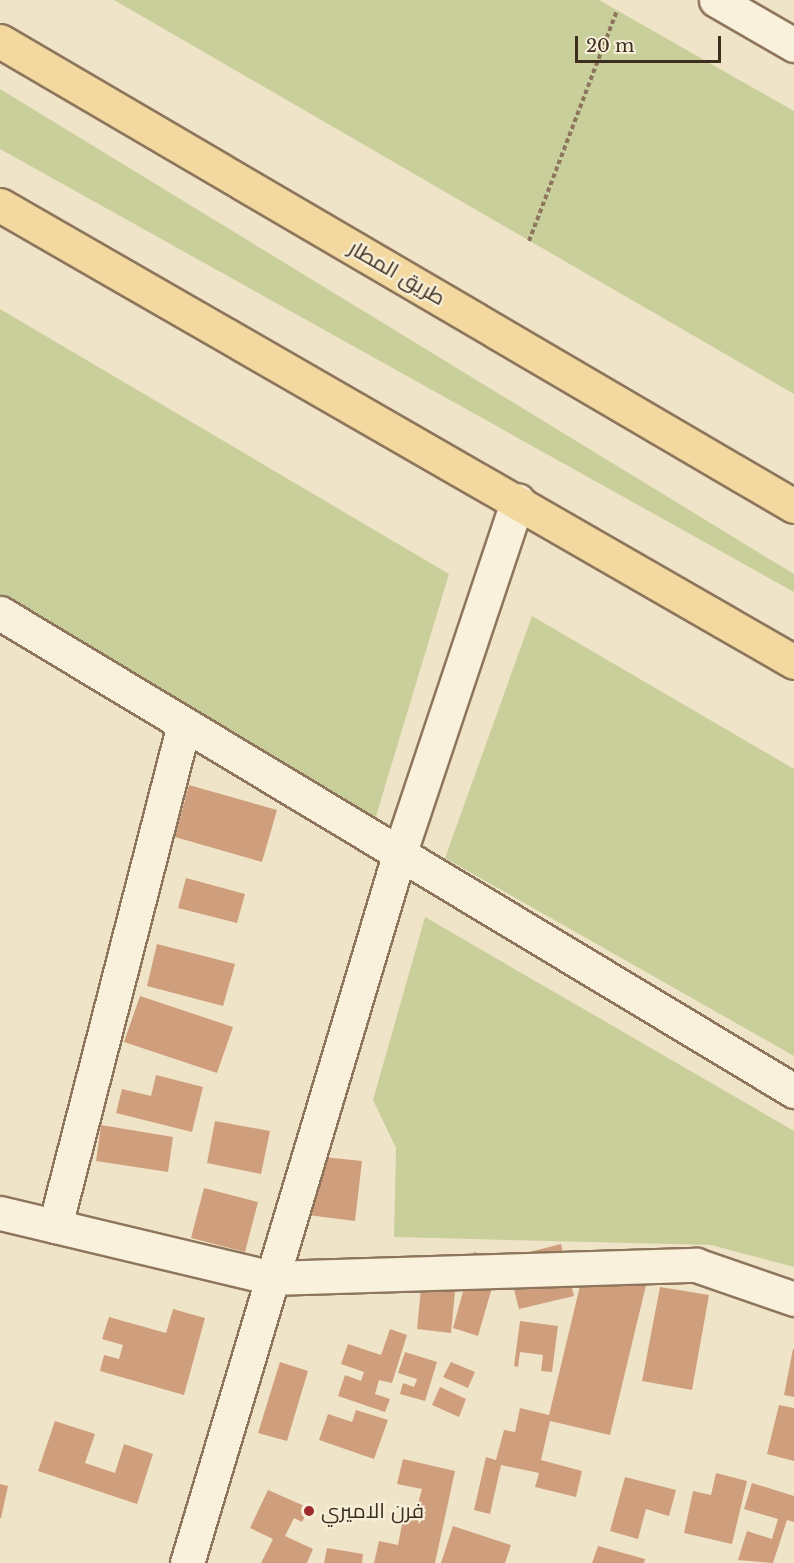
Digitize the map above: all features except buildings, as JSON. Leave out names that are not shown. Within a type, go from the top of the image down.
[{"type":"main road","name":"طريق المطار","points":[[0,41],[794,506]]},
{"type":"main road","points":[[0,205],[518,500],[794,662]]},
{"type":"street","points":[[716,0],[794,45]]},
{"type":"street","points":[[187,1563],[399,855],[518,500]]},
{"type":"street","points":[[0,613],[794,1091]]},
{"type":"street","points":[[55,1226],[184,724]]},
{"type":"street","points":[[0,1213],[272,1278],[696,1265],[794,1299]]},
{"type":"path","points":[[529,241],[617,10]]},
{"type":"green space","points":[[114,0],[599,0],[794,111],[794,394]]},
{"type":"green space","points":[[0,89],[794,574],[794,592],[0,149]]},
{"type":"green space","points":[[0,309],[449,574],[374,823],[0,594]]},
{"type":"green space","points":[[532,616],[794,769],[794,1056],[445,858]]},
{"type":"green space","points":[[425,917],[794,1131],[794,1267],[711,1245],[394,1237],[396,1148],[373,1100]]},
{"type":"place","name":"فرن الاميري","points":[[309,1511]]}]
